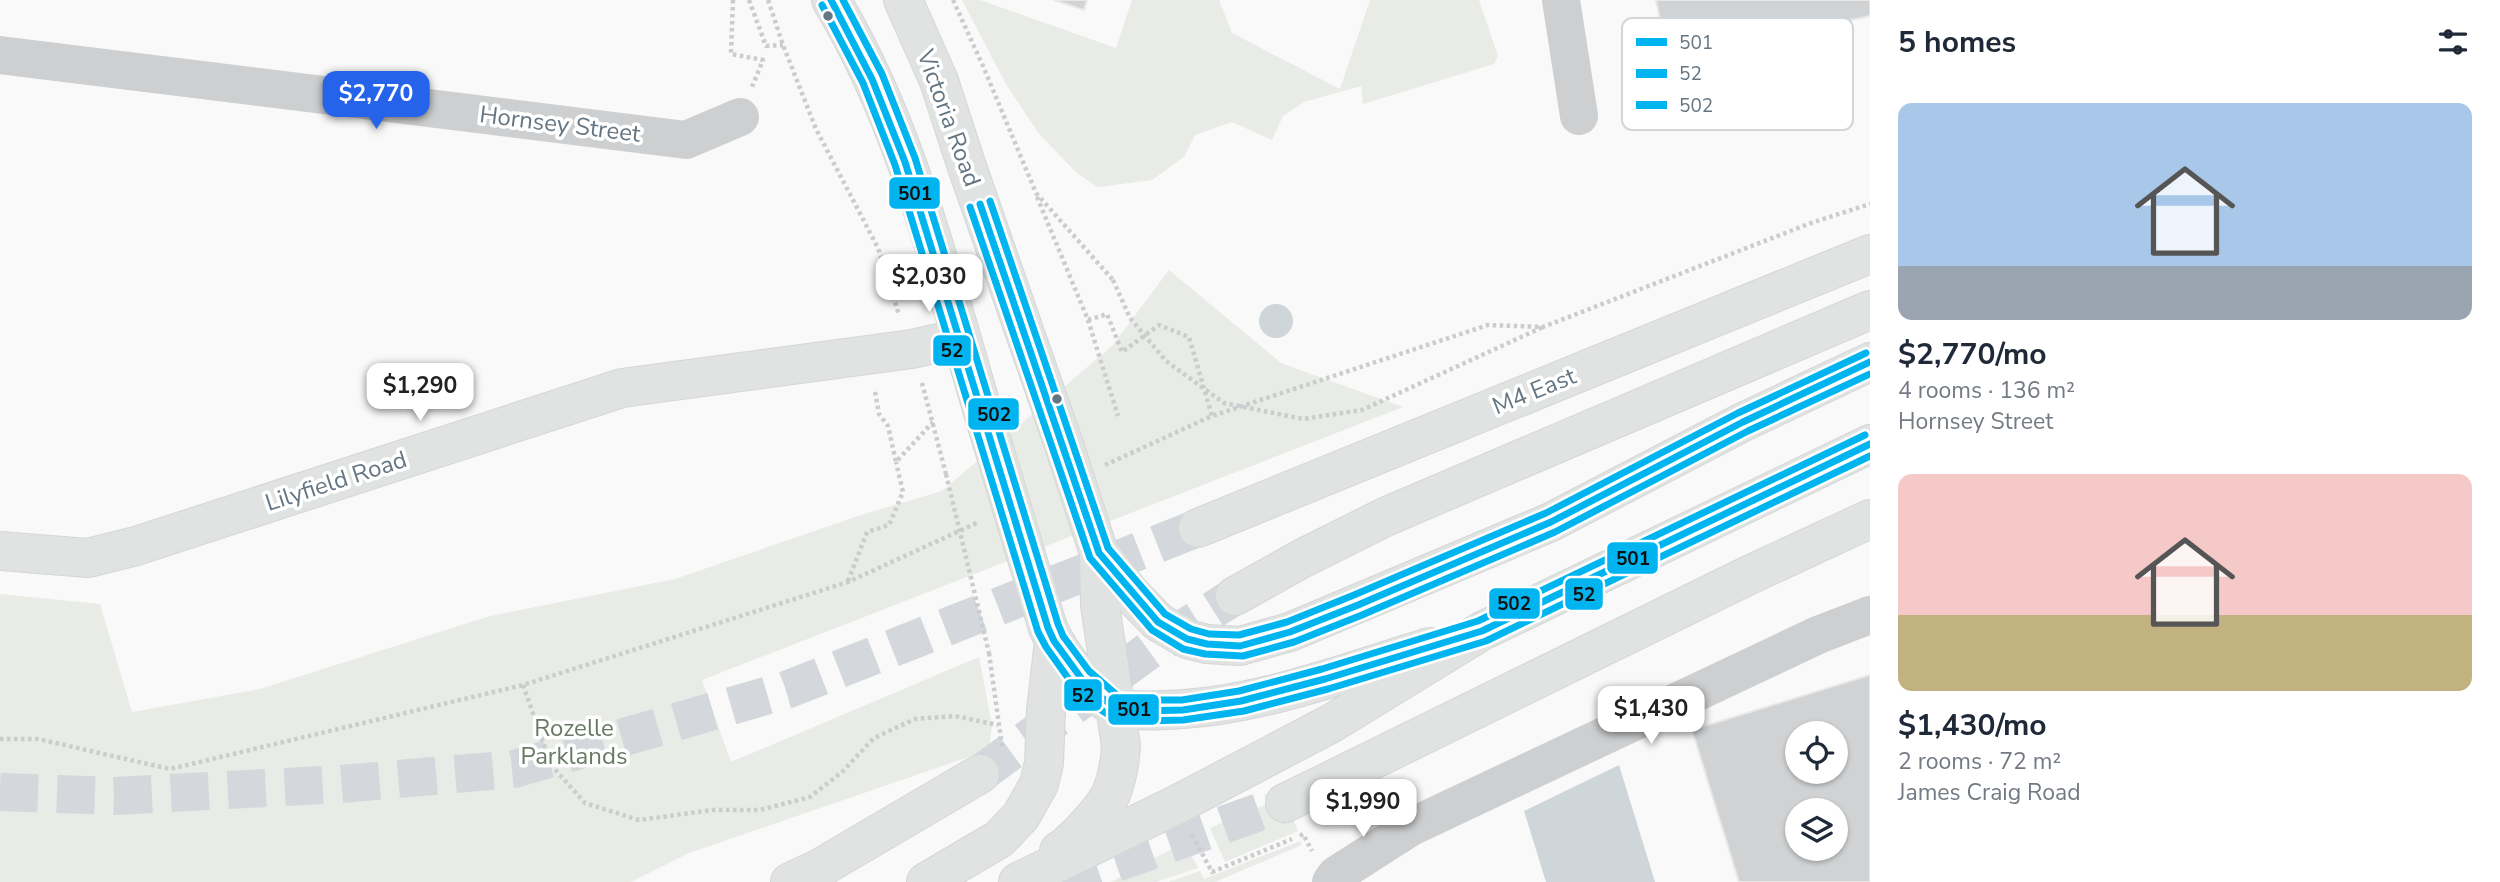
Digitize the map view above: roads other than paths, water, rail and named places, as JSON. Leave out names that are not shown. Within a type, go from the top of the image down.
[{"type":"main road","points":[[831,0],[851,34],[893,126],[921,206],[1051,634],[1081,678],[1099,696],[1115,706],[1143,711],[1183,710],[1241,701],[1325,679],[1482,631]]},
{"type":"main road","name":"Victoria Road","points":[[903,0],[939,81],[1115,599]]},
{"type":"main road","name":"M4 East","points":[[1198,528],[1870,254]]},
{"type":"main road","points":[[1235,596],[1385,517],[1870,310]]},
{"type":"main road","name":"Lilyfield Road","points":[[0,551],[88,558],[136,546],[622,388],[912,349],[960,338]]},
{"type":"main road","points":[[1010,882],[1072,842],[1110,796],[1119,767],[1121,746],[1115,706],[1115,599],[1187,639],[1207,644],[1240,646],[1290,632],[1551,522],[1743,422],[1870,362]]},
{"type":"main road","points":[[1018,882],[1177,805],[1332,723],[1482,631],[1870,444]]},
{"type":"main road","points":[[1285,803],[1747,576],[1870,519]]},
{"type":"main road","points":[[926,882],[999,839],[1021,816],[1039,784],[1044,763],[1051,634]]},
{"type":"main road","points":[[790,882],[820,869],[991,762]]},
{"type":"street","points":[[1561,0],[1579,116]]},
{"type":"street","name":"Hornsey Street","points":[[0,55],[686,140],[740,117]]},
{"type":"street","points":[[1322,868],[1336,875],[1411,827],[1818,635],[1870,615]]},
{"type":"street","points":[[1368,882],[1411,827]]},
{"type":"tunnel","points":[[0,792],[114,796],[341,784],[514,769],[786,690],[1198,528]]},
{"type":"tunnel","points":[[980,774],[1151,649],[1235,596]]},
{"type":"tunnel","points":[[1062,882],[1285,803]]},
{"type":"park label","name":"Rozelle Parklands","points":[[574,742]]}]
